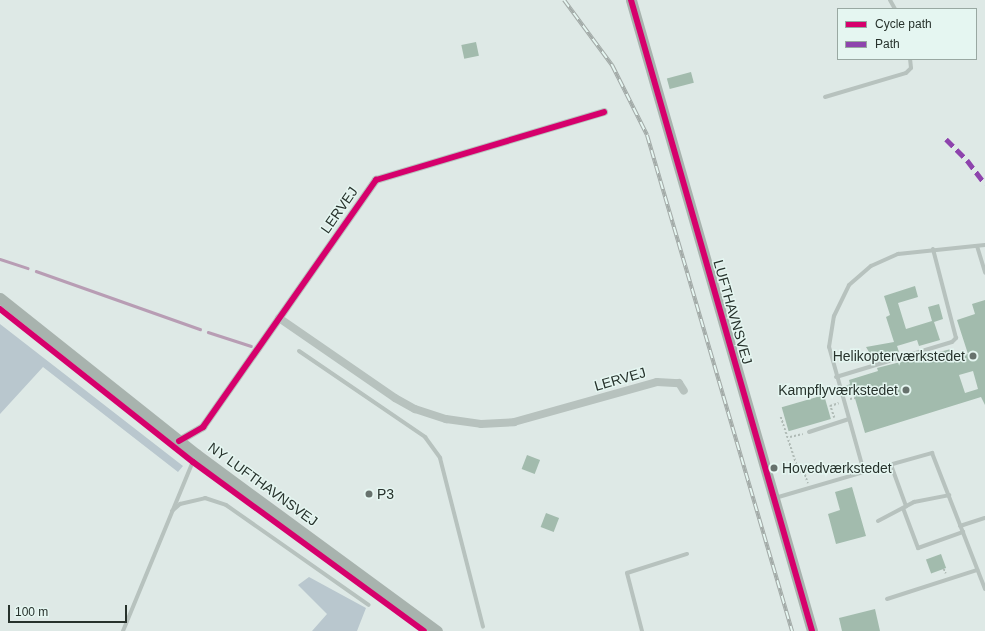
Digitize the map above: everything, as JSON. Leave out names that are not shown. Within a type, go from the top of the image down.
[{"type":"street","name":"LUFTHAVNSVEJ","points":[[631,0],[812,631]]},
{"type":"street","name":"LERVEJ","points":[[179,440],[203,427],[376,180],[604,112]]},
{"type":"street","name":"NY LUFTHAVNSVEJ","points":[[0,298],[196,454],[437,631]]},
{"type":"street","name":"LERVEJ","points":[[279,318],[395,398],[415,409],[446,419],[481,424],[514,422],[657,382],[679,383],[684,391]]},
{"type":"lane","points":[[826,97],[906,73],[911,68],[910,60]]},
{"type":"lane","points":[[864,472],[831,360],[830,337],[838,304],[849,285],[886,258],[933,249],[985,245]]},
{"type":"lane","points":[[977,246],[985,273]]},
{"type":"lane","points":[[836,377],[952,342],[956,338],[933,249]]},
{"type":"lane","points":[[299,351],[425,437],[440,458],[483,627]]},
{"type":"lane","points":[[809,432],[849,419]]},
{"type":"lane","points":[[774,499],[932,453],[976,570],[985,589]]},
{"type":"lane","points":[[122,631],[196,454]]},
{"type":"lane","points":[[891,465],[918,548],[962,532]]},
{"type":"lane","points":[[878,521],[905,507],[949,495]]},
{"type":"lane","points":[[172,511],[180,504],[205,498],[226,505],[368,605]]},
{"type":"lane","points":[[960,526],[985,518]]},
{"type":"lane","points":[[642,631],[626,573],[687,554]]},
{"type":"lane","points":[[887,599],[976,570]]},
{"type":"path","points":[[835,423],[830,406],[855,398]]},
{"type":"path","points":[[781,417],[799,472],[804,471],[810,489]]},
{"type":"path","points":[[789,438],[809,432]]},
{"type":"path","points":[[842,464],[848,466],[852,476]]},
{"type":"shaded area","points":[[0,324],[183,466],[178,472],[43,367],[0,414]]},
{"type":"shaded area","points":[[309,577],[366,608],[357,631],[312,631],[327,614],[298,585]]},
{"type":"building","points":[[476,42],[479,56],[464,59],[461,45]]},
{"type":"building","points":[[691,72],[694,83],[670,89],[667,78]]},
{"type":"building","points":[[915,286],[918,297],[898,303],[906,329],[932,321],[928,307],[939,304],[943,319],[934,322],[940,340],[919,346],[917,340],[897,346],[899,352],[875,362],[866,347],[894,342],[886,317],[890,315],[884,296]]},
{"type":"building","name":"Kampflyværkstedet","points":[[985,300],[985,405],[981,397],[865,433],[854,395],[850,396],[846,386],[850,384],[849,380],[878,371],[877,368],[951,349],[954,358],[968,354],[957,320],[975,314],[972,304]],"holes":[[[973,371],[978,389],[965,393],[959,375]]]},
{"type":"building","points":[[824,395],[831,419],[789,431],[782,407]]},
{"type":"building","points":[[527,455],[540,460],[535,474],[522,469]]},
{"type":"building","points":[[852,487],[866,536],[836,544],[828,514],[840,510],[835,492]]},
{"type":"building","points":[[546,513],[559,518],[554,532],[541,527]]},
{"type":"building","points":[[941,554],[946,568],[931,574],[926,559]]},
{"type":"building","points":[[875,609],[880,631],[842,631],[839,618]]},
{"type":"waterway","points":[[0,259],[28,268]]},
{"type":"waterway","points":[[36,271],[200,329]]},
{"type":"waterway","points":[[208,332],[251,346]]},
{"type":"railway","points":[[564,0],[612,65],[647,135],[792,631]]},
{"type":"marked path","points":[[946,139],[967,160],[985,184]]},
{"type":"cycle path","points":[[631,0],[812,631]]},
{"type":"cycle path","points":[[179,441],[203,427],[376,180],[604,112]]},
{"type":"cycle path","points":[[0,309],[193,462],[424,631]]},
{"type":"place","name":"Helikopterværkstedet","points":[[973,356]]},
{"type":"place","name":"Kampflyværkstedet","points":[[906,390]]},
{"type":"place","name":"Hovedværkstedet","points":[[774,468]]},
{"type":"place","name":"P3","points":[[369,494]]}]
